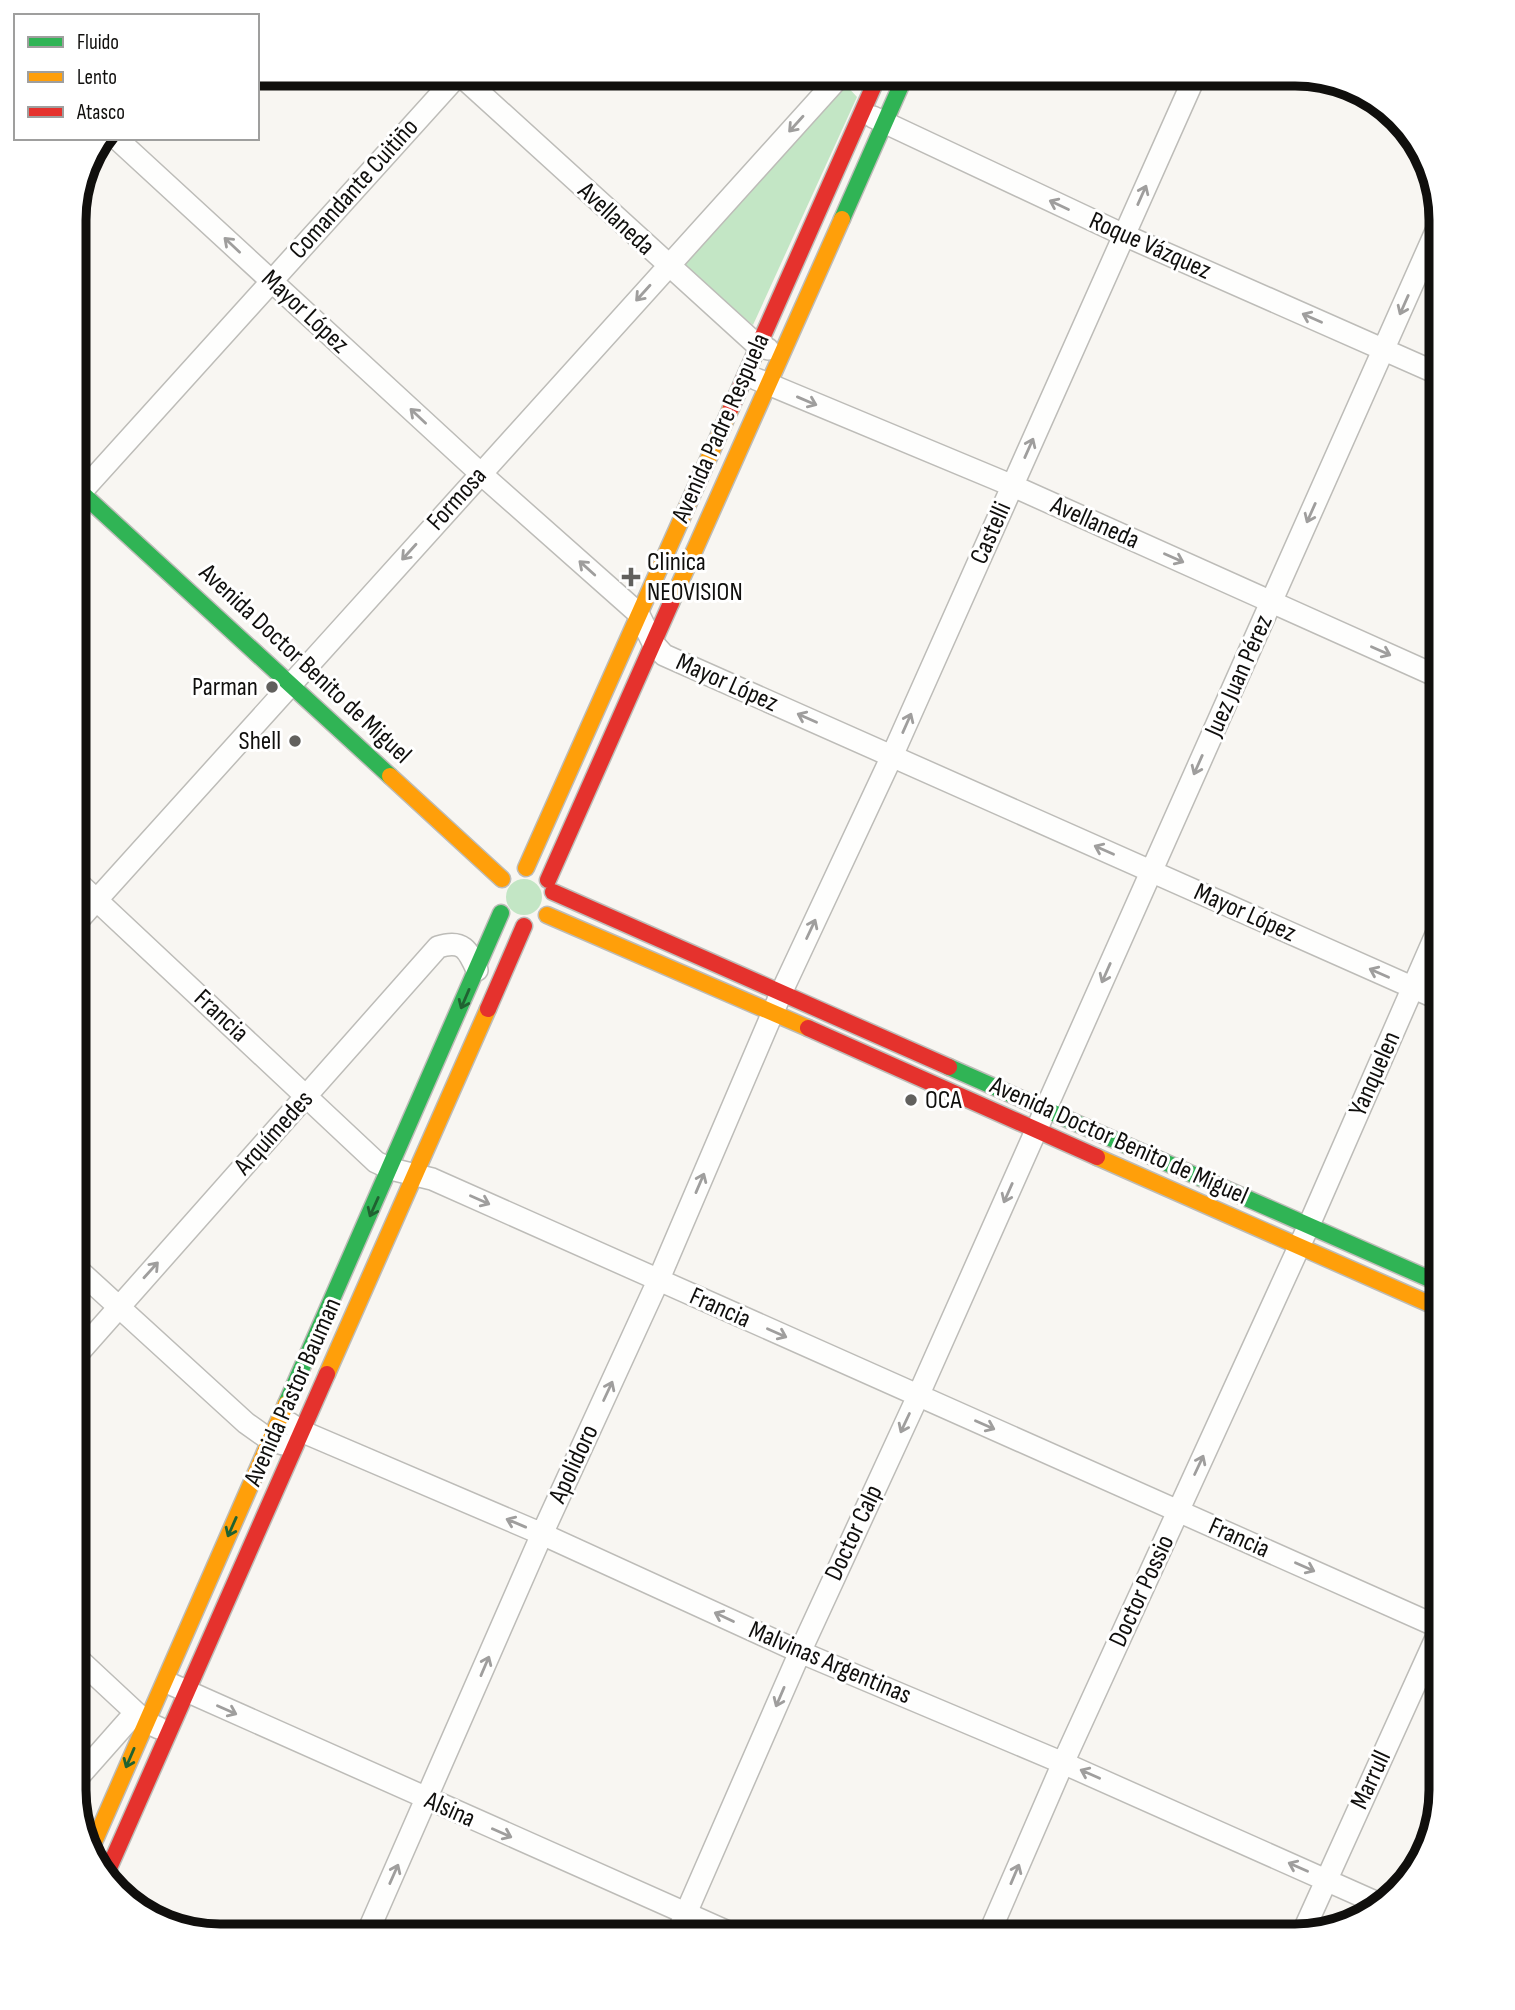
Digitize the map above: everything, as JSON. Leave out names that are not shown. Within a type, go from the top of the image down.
[{"type":"main road","name":"Avenida Padre Respuela","points":[[526,868],[873,86]]},
{"type":"main road","name":"Avenida Padre Respuela","points":[[551,886],[653,643],[900,86]]},
{"type":"main road","name":"Avenida Doctor Benito de Miguel","points":[[86,502],[290,684],[502,879]]},
{"type":"main road","points":[[526,868],[542,874],[551,886],[553,905],[539,922],[524,926],[501,914],[496,896],[502,879],[509,873],[526,868]]},
{"type":"main road","name":"Avenida Doctor Benito de Miguel","points":[[551,886],[1429,1279]]},
{"type":"main road","name":"Avenida Pastor Bauman","points":[[95,1838],[140,1718],[165,1682],[501,914]]},
{"type":"main road","name":"Avenida Doctor Benito de Miguel","points":[[547,915],[773,1012],[1429,1304]]},
{"type":"main road","name":"Avenida Pastor Bauman","points":[[109,1867],[524,926]]},
{"type":"street","name":"Comandante Cuitiño","points":[[86,482],[448,86]]},
{"type":"street","name":"Avellaneda","points":[[472,86],[757,345],[780,354]]},
{"type":"street","name":"Formosa","points":[[86,911],[831,86]]},
{"type":"street","name":"Castelli","points":[[782,991],[892,756],[1191,86]]},
{"type":"street","name":"Roque Vázquez","points":[[862,112],[1124,236],[1429,370]]},
{"type":"street","name":"Mayor López","points":[[118,140],[480,473],[638,613],[653,643],[664,655],[1429,994]]},
{"type":"street","name":"Juez Juan Pérez","points":[[1035,1130],[1429,247]]},
{"type":"street","name":"Avellaneda","points":[[744,374],[1013,486],[1429,673]]},
{"type":"street","name":"Francia","points":[[86,890],[376,1162],[391,1170],[432,1179],[1429,1623]]},
{"type":"street","name":"Arquímedes","points":[[86,1344],[438,947],[449,943],[461,946],[469,952],[477,970]]},
{"type":"street","name":"Yanquelen","points":[[1298,1247],[1429,950]]},
{"type":"street","name":"Apolidoro","points":[[372,1924],[542,1534],[659,1281],[782,991]]},
{"type":"street","name":"Doctor Calp","points":[[682,1924],[800,1652],[918,1396],[1035,1130]]},
{"type":"street","name":"Doctor Possio","points":[[994,1924],[1063,1763],[1298,1247]]},
{"type":"street","name":"Malvinas Argentinas","points":[[86,1277],[246,1423],[270,1440],[298,1440],[542,1534],[800,1652],[1063,1763],[1372,1900]]},
{"type":"street","name":"Malvinas Argentinas","points":[[280,1418],[298,1440]]},
{"type":"street","name":"Marrull","points":[[1307,1924],[1429,1654]]},
{"type":"street","points":[[86,1666],[140,1718],[168,1731]]},
{"type":"street","name":"Alsina","points":[[165,1682],[708,1924]]},
{"type":"street","points":[[86,1770],[140,1718]]},
{"type":"green space","points":[[843,86],[847,86],[857,97],[753,325],[680,268]]},
{"type":"green space","points":[[524,879],[536,885],[542,897],[536,909],[524,915],[512,909],[506,897],[512,885]]},
{"type":"traffic: fast","points":[[842,219],[901,86]]},
{"type":"traffic: fast","points":[[86,497],[390,776]]},
{"type":"traffic: fast","points":[[286,1404],[501,913]]},
{"type":"traffic: fast","points":[[949,1067],[1429,1279]]},
{"type":"traffic: slow","points":[[671,603],[842,219]]},
{"type":"traffic: slow","points":[[526,868],[731,408]]},
{"type":"traffic: slow","points":[[390,776],[502,879]]},
{"type":"traffic: slow","points":[[547,915],[808,1028]]},
{"type":"traffic: slow","points":[[327,1374],[488,1009]]},
{"type":"traffic: slow","points":[[1097,1157],[1429,1304]]},
{"type":"traffic: slow","points":[[96,1839],[286,1404]]},
{"type":"traffic: jam","points":[[731,408],[874,86]]},
{"type":"traffic: jam","points":[[548,880],[671,603]]},
{"type":"traffic: jam","points":[[553,892],[949,1067]]},
{"type":"traffic: jam","points":[[488,1009],[524,926]]},
{"type":"traffic: jam","points":[[808,1028],[1097,1157]]},
{"type":"traffic: jam","points":[[110,1867],[327,1374]]},
{"type":"place","name":"Clinica NEOVISION","points":[[631,577]]},
{"type":"place","name":"Parman","points":[[272,687]]},
{"type":"place","name":"Shell","points":[[295,741]]},
{"type":"place","name":"OCA","points":[[911,1100]]}]
